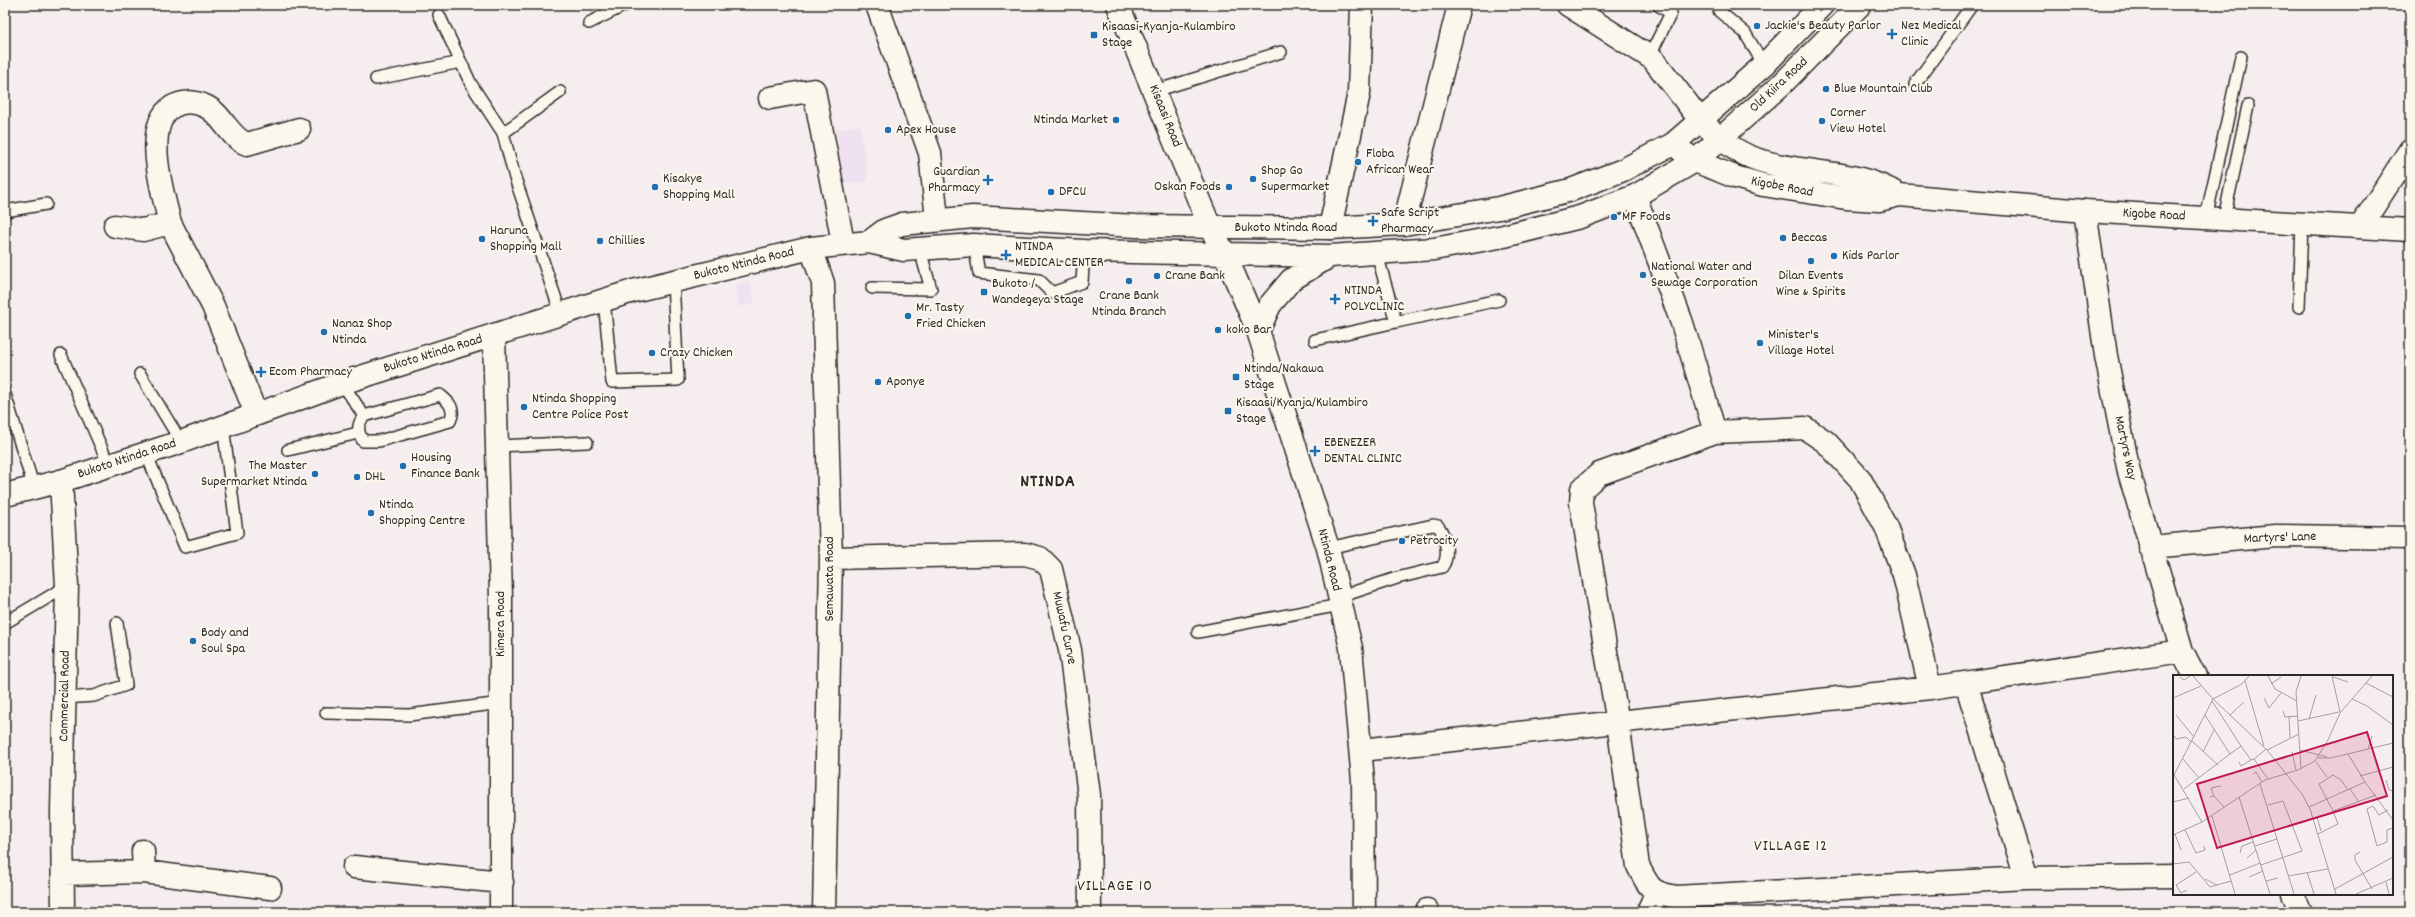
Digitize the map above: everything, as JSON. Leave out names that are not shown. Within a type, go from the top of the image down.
[{"type":"street","points":[[877,5],[930,153],[937,219]]},
{"type":"street","name":"Kisaasi Road","points":[[1118,5],[1155,91],[1210,227]]},
{"type":"street","points":[[1330,228],[1359,93],[1362,5]]},
{"type":"street","points":[[1404,224],[1459,5]]},
{"type":"street","points":[[1568,5],[1649,57],[1688,132]]},
{"type":"street","name":"Old Kiira Road","points":[[1688,132],[1764,65],[1822,5]]},
{"type":"street","name":"Old Kiira Road","points":[[1695,161],[1782,84],[1860,5]]},
{"type":"street","points":[[770,98],[814,90],[844,243]]},
{"type":"street","points":[[256,414],[213,306],[170,223],[157,166],[160,119],[168,110],[184,102],[203,105],[216,112],[237,138],[247,144],[299,129]]},
{"type":"street","name":"Bukoto Ntinda Road","points":[[869,242],[885,230],[902,224],[937,219],[972,217],[1026,218],[1136,226],[1330,228],[1404,224],[1499,208],[1572,190],[1623,170],[1688,132]]},
{"type":"street","name":"Kigobe Road","points":[[1899,195],[1882,185],[1864,179],[1777,165],[1751,158],[1720,139],[1688,132],[1695,161],[1735,177],[1763,185],[1846,198],[1879,200],[1899,195],[2085,211],[2410,230]]},
{"type":"street","points":[[2361,226],[2410,150]]},
{"type":"street","name":"Bukoto Ntinda Road","points":[[5,495],[61,481],[181,442],[342,383],[604,300],[811,248],[844,243],[869,242],[891,248],[920,250],[974,245],[1084,251],[1330,256],[1434,249],[1504,236],[1580,217],[1635,196],[1695,161]]},
{"type":"street","points":[[1635,196],[1682,323],[1715,432]]},
{"type":"street","name":"Martyrs Way","points":[[2085,211],[2109,372],[2129,472],[2182,651],[2194,675]]},
{"type":"street","points":[[115,226],[143,230],[170,223]]},
{"type":"street","name":"Ntinda Road","points":[[1210,227],[1225,254],[1258,331],[1328,548],[1339,601],[1352,648],[1361,750],[1364,912]]},
{"type":"street","name":"Semawata Road","points":[[811,248],[823,283],[831,558],[824,912]]},
{"type":"street","points":[[1258,331],[1270,305],[1291,280],[1330,256]]},
{"type":"street","name":"Kimera Road","points":[[494,335],[501,703],[501,912]]},
{"type":"street","points":[[1930,688],[1904,575],[1886,527],[1860,479],[1826,442],[1805,428],[1715,432],[1599,474],[1582,489],[1580,503],[1618,723],[1638,866],[1655,902],[1676,897],[2026,878],[2173,876]]},
{"type":"street","name":"Commercial Road","points":[[61,481],[67,586],[64,698],[63,912]]},
{"type":"street","name":"Martyrs' Lane","points":[[2150,547],[2276,536],[2410,538]]},
{"type":"street","name":"Muwafu Curve","points":[[831,558],[1025,554],[1040,558],[1052,569],[1070,650],[1089,795],[1090,912]]},
{"type":"street","points":[[1361,750],[1930,688],[2182,651]]},
{"type":"street","points":[[1966,683],[2026,878]]},
{"type":"street","points":[[63,874],[144,861],[270,888]]},
{"type":"street","points":[[354,867],[502,882]]},
{"type":"street","points":[[2293,895],[2301,912]]},
{"type":"lane","points":[[589,23],[625,5]]},
{"type":"lane","points":[[1649,57],[1671,13],[1658,5]]},
{"type":"lane","points":[[1719,5],[1719,10],[1745,33],[1764,65]]},
{"type":"lane","points":[[1915,84],[1972,8],[1972,5]]},
{"type":"lane","points":[[439,15],[471,84],[503,134],[515,178],[561,314]]},
{"type":"lane","points":[[1155,91],[1281,52]]},
{"type":"lane","points":[[2215,218],[2241,57]]},
{"type":"lane","points":[[376,79],[460,62]]},
{"type":"lane","points":[[503,134],[560,92]]},
{"type":"lane","points":[[2215,218],[2248,106]]},
{"type":"lane","points":[[5,211],[46,204]]},
{"type":"lane","points":[[2299,307],[2302,223]]},
{"type":"lane","points":[[974,245],[979,273],[1039,280],[1052,293],[1082,282],[1084,251]]},
{"type":"lane","points":[[872,288],[931,289],[920,250]]},
{"type":"lane","points":[[1377,254],[1396,322]]},
{"type":"lane","points":[[604,300],[612,382],[678,380],[673,282]]},
{"type":"lane","points":[[1315,340],[1499,300]]},
{"type":"lane","points":[[61,355],[109,465]]},
{"type":"lane","points":[[140,374],[181,442]]},
{"type":"lane","points":[[342,383],[364,416]]},
{"type":"lane","points":[[5,394],[34,488]]},
{"type":"lane","points":[[440,395],[448,401],[453,415],[450,421],[379,441],[363,441],[358,433],[359,423],[364,416],[440,395]]},
{"type":"lane","points":[[146,453],[185,547],[237,532],[224,426]]},
{"type":"lane","points":[[288,450],[358,433]]},
{"type":"lane","points":[[497,446],[587,442]]},
{"type":"lane","points":[[1198,632],[1339,601],[1397,578],[1442,567],[1446,560],[1445,539],[1438,526],[1433,525],[1328,548]]},
{"type":"lane","points":[[5,623],[67,586]]},
{"type":"lane","points":[[64,698],[94,696],[126,685],[117,623]]},
{"type":"lane","points":[[326,713],[409,716],[501,703]]},
{"type":"shaded area","points":[[860,125],[868,182],[843,183],[836,130]]},
{"type":"shaded area","points":[[749,281],[755,303],[739,307],[735,285]]},
{"type":"place","name":"Jackie's Beauty Parlor","points":[[1757,26]]},
{"type":"place","name":"Nez Medical Clinic","points":[[1892,34]]},
{"type":"place","name":"Kisaasi-Kyanja-Kulambiro Stage","points":[[1094,35]]},
{"type":"place","name":"Blue Mountain Club","points":[[1826,89]]},
{"type":"place","name":"Ntinda Market","points":[[1116,120]]},
{"type":"place","name":"Corner View Hotel","points":[[1822,121]]},
{"type":"place","name":"Apex House","points":[[888,130]]},
{"type":"place","name":"Floba African Wear","points":[[1358,162]]},
{"type":"place","name":"Shop Go Supermarket","points":[[1253,179]]},
{"type":"place","name":"Guardian Pharmacy","points":[[988,180]]},
{"type":"place","name":"Kisakye Shopping Mall","points":[[655,187]]},
{"type":"place","name":"Oskan Foods","points":[[1229,187]]},
{"type":"place","name":"DFCU","points":[[1051,192]]},
{"type":"place","name":"MF Foods","points":[[1614,217]]},
{"type":"place","name":"Safe Script Pharmacy","points":[[1373,221]]},
{"type":"place","name":"Beccas","points":[[1783,238]]},
{"type":"place","name":"Haruna Shopping Mall","points":[[482,239]]},
{"type":"place","name":"Chillies","points":[[600,241]]},
{"type":"place","name":"NTINDA MEDICAL CENTER","points":[[1006,255]]},
{"type":"place","name":"Kids Parlor","points":[[1834,256]]},
{"type":"place","name":"Dilan Events Wine & Spirits","points":[[1811,261]]},
{"type":"place","name":"National Water and Sewage Corporation","points":[[1643,275]]},
{"type":"place","name":"Crane Bank","points":[[1157,276]]},
{"type":"place","name":"Crane Bank Ntinda Branch","points":[[1129,281]]},
{"type":"place","name":"Bukoto / Wandegeya Stage","points":[[984,292]]},
{"type":"place","name":"NTINDA POLYCLINIC","points":[[1335,299]]},
{"type":"place","name":"Mr. Tasty Fried Chicken","points":[[908,316]]},
{"type":"place","name":"koko Bar","points":[[1218,330]]},
{"type":"place","name":"Nanaz Shop Ntinda","points":[[324,332]]},
{"type":"place","name":"Minister's Village Hotel","points":[[1760,343]]},
{"type":"place","name":"Crazy Chicken","points":[[652,353]]},
{"type":"place","name":"Ecom Pharmacy","points":[[261,372]]},
{"type":"place","name":"Ntinda/Nakawa Stage","points":[[1236,377]]},
{"type":"place","name":"Aponye","points":[[878,382]]},
{"type":"place","name":"Ntinda Shopping Centre Police Post","points":[[524,407]]},
{"type":"place","name":"Kisaasi/Kyanja/Kulambiro Stage","points":[[1228,411]]},
{"type":"place","name":"EBENEZER DENTAL CLINIC","points":[[1315,451]]},
{"type":"place","name":"Housing Finance Bank","points":[[403,466]]},
{"type":"place","name":"The Master Supermarket Ntinda","points":[[315,474]]},
{"type":"place","name":"DHL","points":[[357,477]]},
{"type":"place","name":"Ntinda Shopping Centre","points":[[371,513]]},
{"type":"place","name":"Petrocity","points":[[1402,541]]},
{"type":"place","name":"Body and Soul Spa","points":[[193,641]]},
{"type":"district","name":"NTINDA","points":[[1048,482]]},
{"type":"district","name":"VILLAGE 12","points":[[1791,846]]},
{"type":"district","name":"VILLAGE 10","points":[[1115,886]]}]
